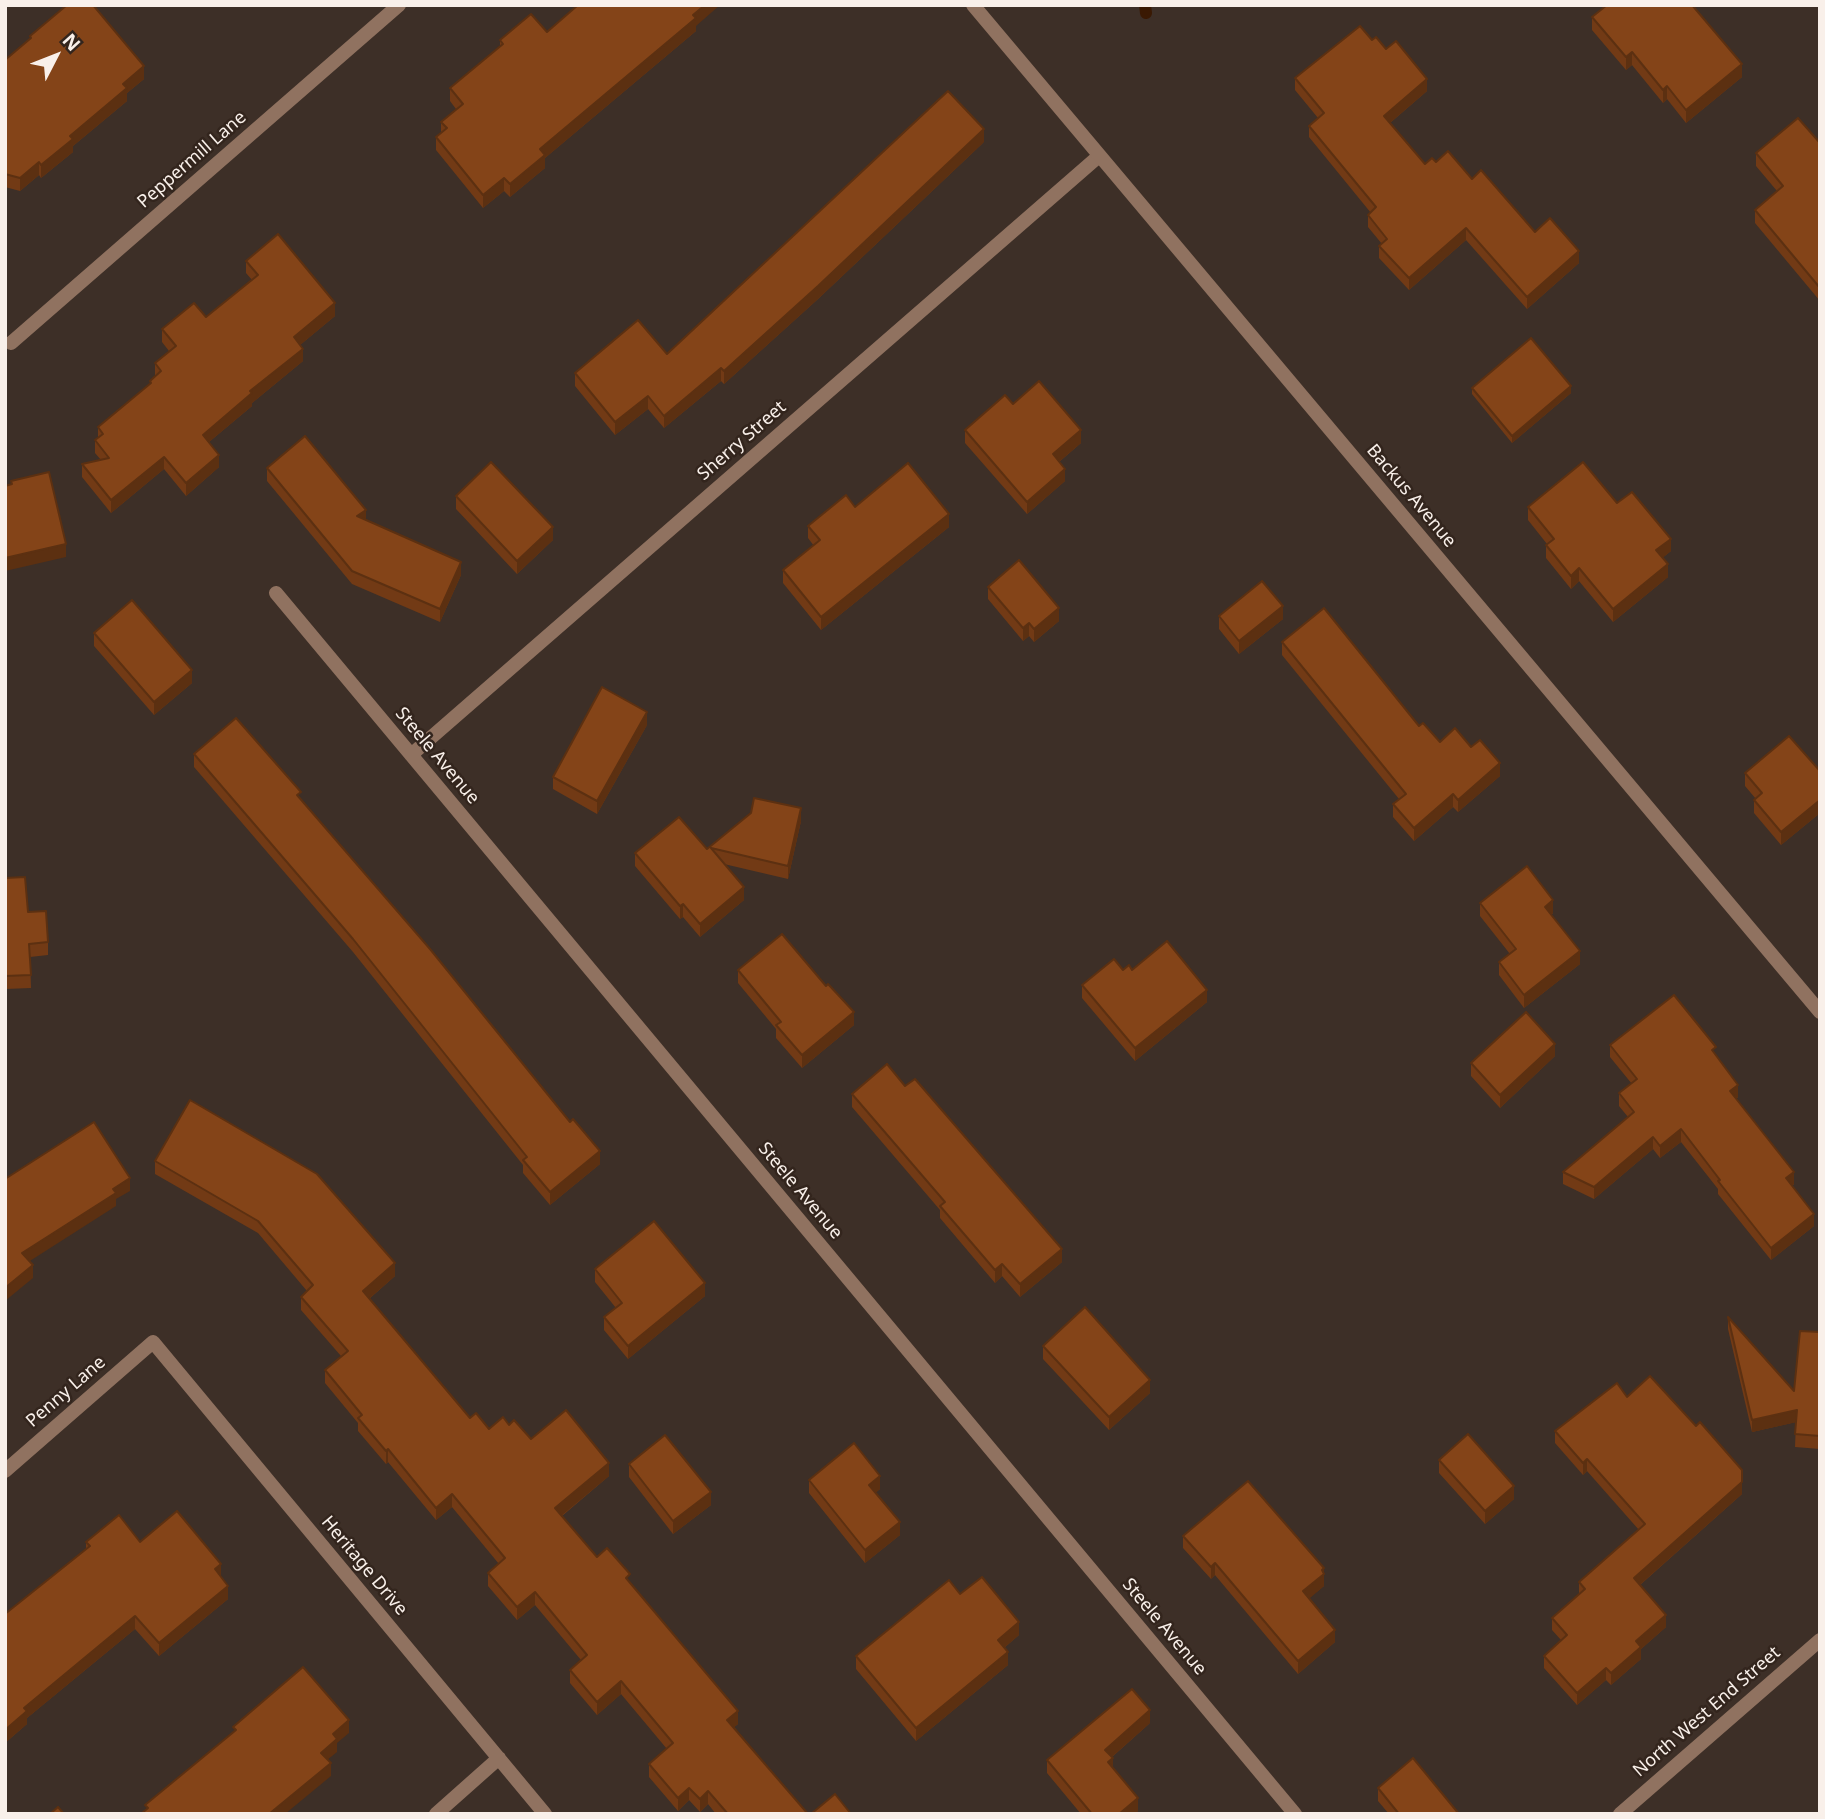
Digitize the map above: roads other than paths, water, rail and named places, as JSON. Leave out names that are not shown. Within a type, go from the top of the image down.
[{"type":"street","name":"Peppermill Lane","points":[[11,343],[399,5]]},
{"type":"street","name":"Backus Avenue","points":[[973,5],[1820,1012]]},
{"type":"street","name":"Sherry Street","points":[[411,755],[1099,156]]},
{"type":"street","name":"Steele Avenue","points":[[276,593],[1295,1814]]},
{"type":"street","name":"Penny Lane","points":[[5,1471],[153,1342]]},
{"type":"street","name":"Heritage Drive","points":[[153,1342],[545,1814]]},
{"type":"street","name":"North West End Street","points":[[1628,1811],[1820,1640]]},
{"type":"street","points":[[436,1814],[499,1758]]},
{"type":"waterway","points":[[1145,5],[1146,13]]}]
